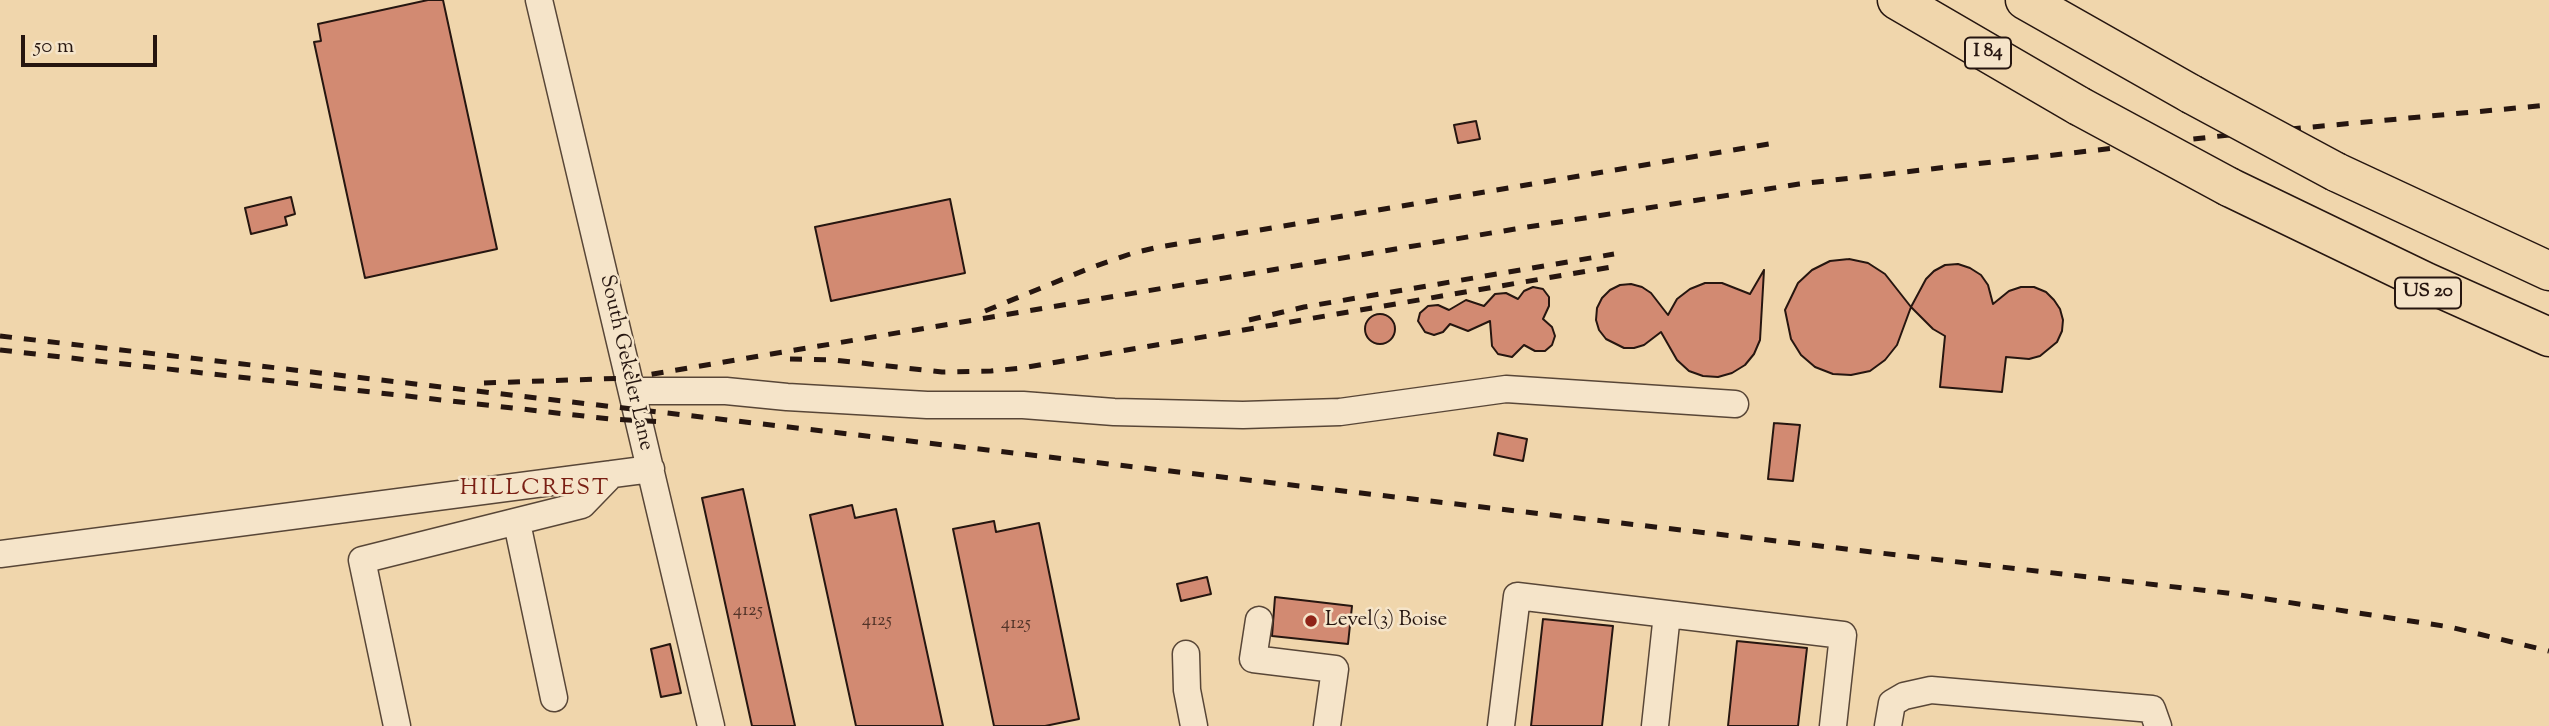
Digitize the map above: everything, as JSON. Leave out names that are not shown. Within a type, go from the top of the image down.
[{"type":"highway","name":"I 84","points":[[1896,0],[2079,106],[2228,187],[2549,337]]},
{"type":"highway","points":[[2025,0],[2336,172],[2549,271]]},
{"type":"highway","points":[[2433,219],[2549,257]]},
{"type":"highway","name":"US 20","points":[[2306,225],[2549,360]]},
{"type":"street","name":"South Gekeler Lane","points":[[539,0],[711,726]]},
{"type":"street","points":[[633,391],[726,391],[902,404],[1023,405],[1114,412],[1243,415],[1340,412],[1506,388],[1735,404]]},
{"type":"street","points":[[0,554],[651,469]]},
{"type":"street","points":[[397,726],[362,560],[582,505],[612,474]]},
{"type":"street","points":[[517,523],[554,698]]},
{"type":"street","points":[[1501,726],[1517,596],[1843,635],[1833,726]]},
{"type":"street","points":[[1655,726],[1667,614]]},
{"type":"street","points":[[1258,620],[1253,659],[1335,669],[1327,726]]},
{"type":"street","points":[[1186,654],[1187,690],[1194,726]]},
{"type":"street","points":[[1888,726],[1892,702],[1904,696],[1931,690],[2152,709],[2158,726]]},
{"type":"building","points":[[428,0],[443,0],[497,249],[365,278],[314,42],[321,41],[318,24]]},
{"type":"building","points":[[1476,121],[1480,139],[1458,143],[1454,125]]},
{"type":"building","points":[[291,197],[295,214],[285,217],[287,225],[251,234],[245,208]]},
{"type":"building","points":[[950,199],[965,273],[831,301],[815,227]]},
{"type":"building","points":[[1849,259],[1868,263],[1885,274],[1911,307],[1897,345],[1885,360],[1870,371],[1851,375],[1833,374],[1815,367],[1801,355],[1791,339],[1785,310],[1798,283],[1812,270],[1830,261]]},
{"type":"building","points":[[1958,264],[1981,275],[1988,285],[1993,304],[2009,291],[2021,287],[2034,287],[2046,292],[2060,309],[2062,331],[2057,342],[2040,356],[2029,359],[2006,357],[2002,392],[1940,387],[1945,336],[1933,329],[1911,307],[1926,279],[1934,271],[1945,265]]},
{"type":"building","points":[[1764,270],[1760,340],[1745,365],[1732,373],[1718,377],[1689,371],[1677,360],[1661,332],[1644,345],[1624,348],[1606,339],[1599,330],[1597,308],[1610,290],[1620,285],[1642,287],[1651,293],[1668,315],[1677,299],[1690,289],[1705,283],[1722,283],[1750,294]]},
{"type":"building","points":[[1533,287],[1543,289],[1549,297],[1549,306],[1543,319],[1552,327],[1555,336],[1552,345],[1545,351],[1535,351],[1524,345],[1512,357],[1498,354],[1492,346],[1490,321],[1468,331],[1450,324],[1443,332],[1434,335],[1425,332],[1418,321],[1420,313],[1428,306],[1438,305],[1449,310],[1466,300],[1484,306],[1495,294],[1506,293],[1518,299],[1524,291]]},
{"type":"building","points":[[1380,314],[1391,318],[1395,329],[1391,340],[1380,344],[1369,340],[1365,329],[1369,318]]},
{"type":"building","points":[[1774,423],[1800,425],[1793,481],[1768,479]]},
{"type":"building","points":[[1498,433],[1527,439],[1523,461],[1494,455]]},
{"type":"building","points":[[743,489],[795,726],[752,726],[702,498]]},
{"type":"building","points":[[852,505],[855,518],[896,509],[943,726],[856,726],[810,515]]},
{"type":"building","points":[[994,521],[996,532],[1039,523],[1079,719],[1045,726],[994,726],[953,529]]},
{"type":"building","points":[[1207,577],[1211,594],[1181,601],[1177,584]]},
{"type":"building","name":"Level(3) Boise","points":[[1275,597],[1352,606],[1348,644],[1272,636]]},
{"type":"building","points":[[1543,619],[1613,626],[1602,726],[1531,726]]},
{"type":"building","points":[[1737,641],[1807,648],[1798,726],[1728,726]]},
{"type":"building","points":[[670,644],[681,693],[661,697],[651,649]]},
{"type":"railway","points":[[484,383],[629,378],[1799,184],[2247,133],[2549,105]]},
{"type":"railway","points":[[985,311],[1090,268],[1159,247],[1780,142]]},
{"type":"railway","points":[[1249,320],[1304,307],[1614,254]]},
{"type":"railway","points":[[790,359],[834,360],[942,372],[1022,368],[1617,266]]},
{"type":"railway","points":[[0,336],[2227,593],[2450,627],[2549,651]]},
{"type":"railway","points":[[0,350],[610,419],[665,422]]},
{"type":"place","name":"Level(3) Boise","points":[[1311,621]]},
{"type":"district","name":"HILLCREST","points":[[535,490]]}]
